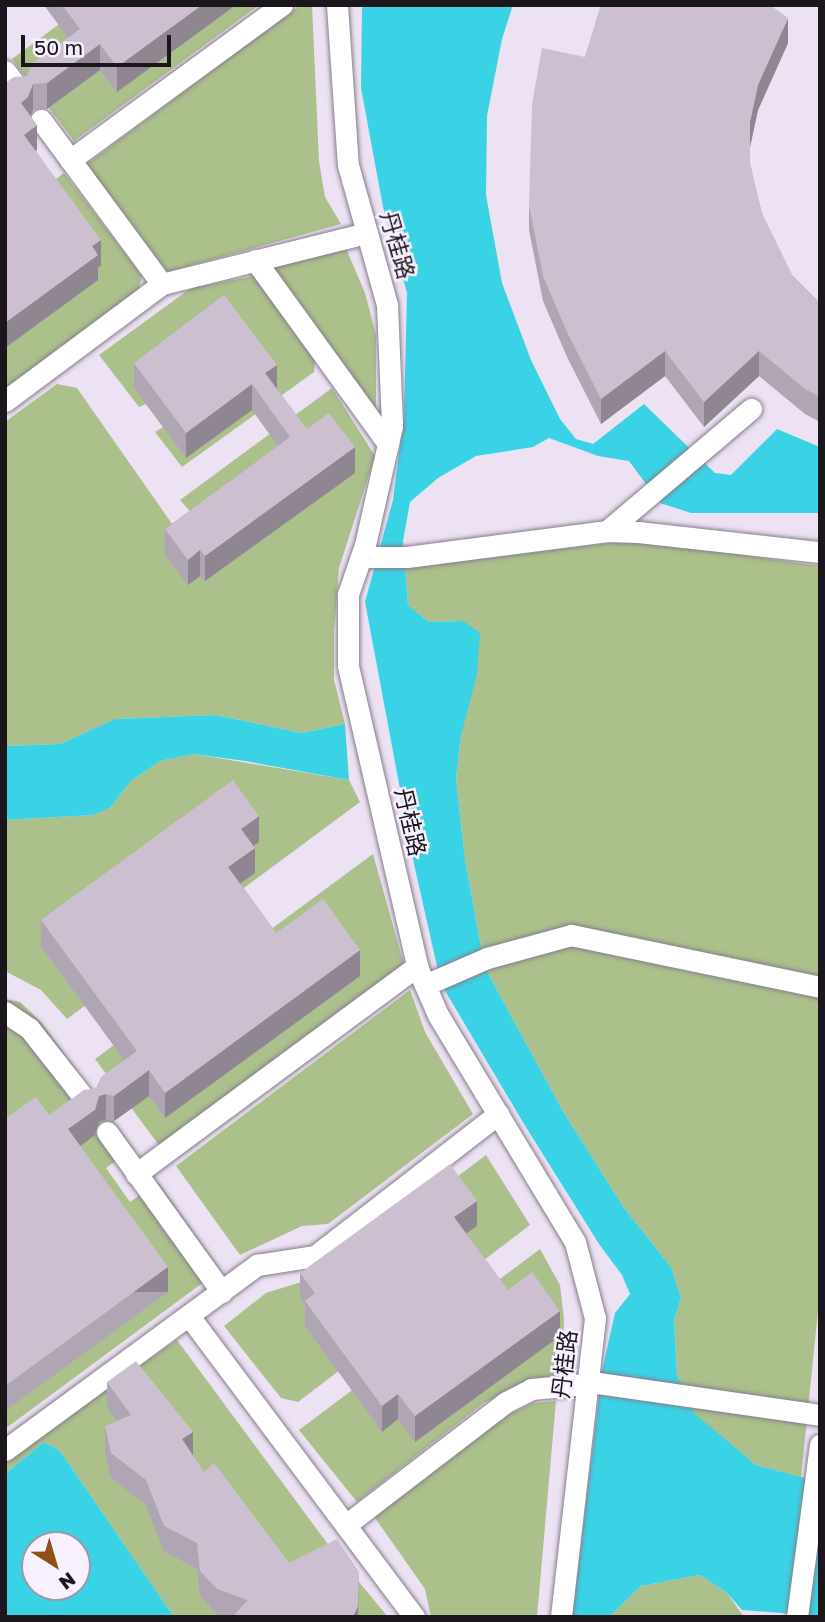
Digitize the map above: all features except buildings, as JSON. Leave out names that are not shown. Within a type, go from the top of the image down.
[{"type":"street","points":[[70,160],[282,5]]},
{"type":"street","name":"丹桂路","points":[[337,5],[348,165],[387,304],[392,426],[362,557],[348,594],[348,666],[426,977],[438,1015],[575,1242],[596,1318],[593,1383],[561,1617]]},
{"type":"street","points":[[5,71],[20,91]]},
{"type":"street","points":[[41,120],[162,284]]},
{"type":"street","points":[[5,401],[162,284],[367,233]]},
{"type":"street","points":[[255,260],[388,444]]},
{"type":"street","points":[[607,531],[751,409]]},
{"type":"street","points":[[362,557],[407,556],[607,531],[638,531],[820,552]]},
{"type":"street","points":[[136,1174],[426,977],[571,935],[820,987]]},
{"type":"street","points":[[5,1012],[29,1028],[88,1103]]},
{"type":"street","points":[[5,1450],[257,1265],[315,1256],[498,1114]]},
{"type":"street","points":[[107,1132],[222,1292]]},
{"type":"street","points":[[189,1316],[414,1617]]},
{"type":"street","points":[[347,1524],[506,1402],[531,1389],[593,1383],[695,1395],[820,1415]]},
{"type":"street","points":[[797,1617],[820,1445]]},
{"type":"green space","points":[[85,5],[259,5],[74,141],[12,59]]},
{"type":"green space","points":[[300,5],[312,5],[319,161],[325,197],[341,224],[167,272],[87,164]]},
{"type":"green space","points":[[64,173],[142,276],[139,289],[5,390],[5,217]]},
{"type":"green space","points":[[345,246],[365,293],[376,335],[376,416],[269,265]]},
{"type":"green space","points":[[254,276],[315,361],[314,372],[182,467],[155,432],[163,427],[146,404],[139,407],[99,355],[191,288]]},
{"type":"green space","points":[[57,384],[77,388],[184,541],[203,526],[180,500],[332,388],[375,456],[339,568],[334,631],[334,680],[345,724],[302,733],[216,715],[115,719],[60,744],[5,746],[5,422]]},
{"type":"green space","points":[[634,540],[820,566],[820,1292],[801,1477],[756,1465],[695,1415],[677,1375],[674,1320],[681,1298],[671,1267],[624,1208],[564,1113],[485,968],[465,860],[456,779],[461,736],[463,621],[429,622],[408,605],[405,568]]},
{"type":"green space","points":[[194,754],[349,780],[360,802],[67,1019],[41,990],[5,971],[5,820],[93,815],[110,808],[131,781],[160,761]]},
{"type":"green space","points":[[373,854],[404,965],[161,1148],[95,1059]]},
{"type":"green space","points":[[410,990],[425,1032],[473,1114],[328,1224],[302,1226],[240,1255],[176,1166]]},
{"type":"green space","points":[[5,999],[20,1002],[42,1023],[133,1148],[106,1168],[130,1202],[158,1182],[220,1270],[5,1429]]},
{"type":"green space","points":[[486,1155],[530,1225],[298,1402],[281,1398],[224,1326],[266,1293],[330,1273]]},
{"type":"green space","points":[[540,1249],[560,1285],[564,1319],[562,1380],[528,1385],[485,1402],[357,1502],[299,1430]]},
{"type":"green space","points":[[177,1340],[330,1547],[388,1617],[174,1617],[60,1451],[44,1442],[5,1474],[5,1460]]},
{"type":"green space","points":[[556,1401],[537,1617],[431,1617],[425,1589],[373,1515],[500,1419],[533,1403]]},
{"type":"green space","points":[[700,1575],[727,1593],[744,1617],[609,1617],[641,1586]]},
{"type":"water","points":[[362,5],[513,5],[502,39],[487,116],[486,195],[502,283],[531,360],[560,419],[576,439],[593,444],[644,404],[715,473],[731,475],[777,429],[820,447],[820,513],[691,513],[660,503],[629,461],[598,456],[549,438],[533,447],[476,456],[438,478],[410,502],[403,541],[408,605],[429,622],[463,621],[480,633],[477,674],[461,736],[456,779],[465,860],[485,968],[564,1113],[624,1208],[671,1267],[681,1298],[674,1320],[677,1375],[695,1414],[756,1465],[820,1482],[820,1616],[742,1610],[727,1593],[700,1575],[641,1586],[609,1617],[572,1617],[602,1371],[615,1313],[630,1294],[622,1275],[599,1244],[524,1124],[441,984],[414,864],[365,602],[393,500],[404,415],[407,293],[383,207],[361,88]]},
{"type":"water","points":[[216,715],[302,733],[345,724],[349,780],[194,754],[160,761],[131,781],[110,808],[93,815],[5,820],[5,746],[60,744],[115,719]]},
{"type":"water","points":[[44,1442],[60,1451],[174,1617],[5,1617],[5,1474]]}]
